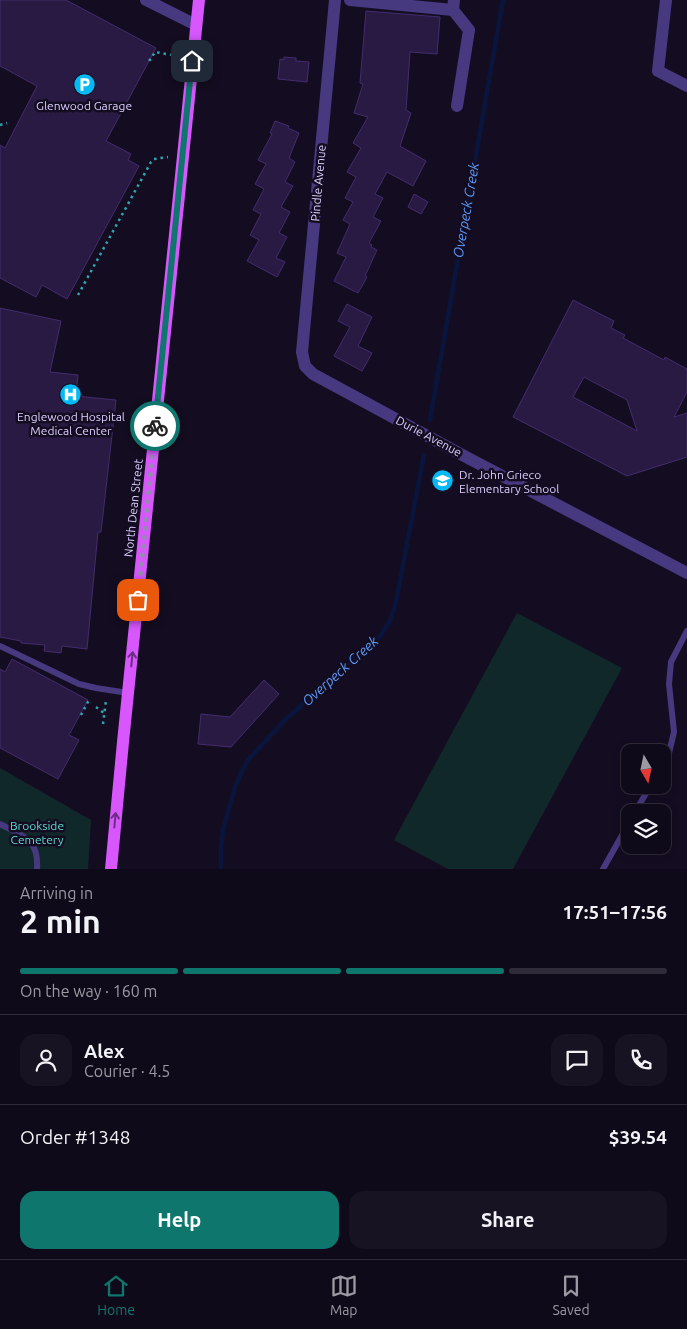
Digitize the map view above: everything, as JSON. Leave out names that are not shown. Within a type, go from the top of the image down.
[{"type":"main road","name":"North Dean Street","points":[[111,869],[199,0]]},
{"type":"street","points":[[146,0],[196,25]]},
{"type":"street","name":"Pindle Avenue","points":[[305,366],[302,352],[335,0]]},
{"type":"street","points":[[350,0],[454,5],[469,30],[457,106]]},
{"type":"street","points":[[666,0],[658,70],[687,86]]},
{"type":"street","name":"Durie Avenue","points":[[305,366],[313,374],[468,458],[687,573]]},
{"type":"lane","points":[[671,745],[674,732],[668,684],[671,662],[687,631]]},
{"type":"lane","points":[[0,646],[79,684],[128,693]]},
{"type":"lane","points":[[0,824],[30,842],[36,850],[38,859],[37,869]]},
{"type":"lane","points":[[603,869],[621,837]]},
{"type":"path","points":[[150,60],[155,52],[172,55]]},
{"type":"path","points":[[0,126],[7,123]]},
{"type":"path","points":[[78,295],[151,162],[154,159],[168,158]]},
{"type":"path","points":[[81,715],[88,700]]},
{"type":"path","points":[[103,724],[106,700]]},
{"type":"path","points":[[96,707],[104,713]]},
{"type":"green space","points":[[517,613],[622,668],[513,869],[448,869],[394,840]]},
{"type":"green space","name":"Brookside Cemetery","points":[[0,768],[91,820],[88,869],[0,869]]},
{"type":"building","points":[[0,0],[66,0],[156,48],[106,141],[131,154],[128,160],[139,166],[67,299],[42,285],[36,297],[0,278],[0,145],[5,148],[37,86],[0,66]]},
{"type":"building","points":[[366,11],[440,17],[437,54],[410,52],[406,110],[411,113],[400,146],[426,161],[413,186],[387,172],[375,194],[383,198],[373,217],[381,221],[369,243],[372,245],[371,247],[377,250],[365,276],[367,277],[358,293],[334,281],[346,257],[337,253],[350,224],[343,220],[353,202],[345,198],[356,177],[347,172],[361,148],[353,143],[368,117],[354,113],[363,84],[360,83]]},
{"type":"building","points":[[284,57],[296,58],[296,61],[309,62],[307,82],[278,79],[280,59],[284,60]]},
{"type":"building","points":[[275,121],[289,126],[288,128],[299,133],[289,158],[295,162],[285,182],[293,186],[281,207],[290,212],[279,233],[287,237],[276,258],[285,262],[277,277],[247,261],[259,240],[250,235],[261,214],[253,210],[264,189],[255,184],[266,164],[258,160],[272,134],[270,133]]},
{"type":"building","points":[[414,194],[428,202],[421,214],[408,207]]},
{"type":"building","points":[[573,300],[614,321],[611,328],[625,335],[623,338],[664,360],[665,357],[687,369],[687,392],[674,417],[687,413],[687,457],[627,476],[513,417]],"holes":[[[584,377],[627,400],[637,431],[573,397]]]},
{"type":"building","points":[[347,304],[372,317],[358,346],[372,353],[362,371],[334,356],[350,327],[338,321]]},
{"type":"building","points":[[0,308],[61,321],[50,372],[78,375],[76,396],[116,400],[101,532],[98,532],[87,649],[62,646],[61,653],[44,651],[45,645],[21,643],[21,641],[0,637]]},
{"type":"building","points":[[12,659],[88,700],[69,735],[79,740],[58,779],[0,748],[0,669],[5,672]]},
{"type":"building","points":[[264,680],[279,694],[231,747],[198,744],[201,714],[230,717]]},
{"type":"waterway","name":"Overpeck Creek","points":[[430,420],[503,0]]},
{"type":"waterway","name":"Overpeck Creek","points":[[221,869],[223,830],[235,787],[248,760],[285,720],[380,636],[390,621],[396,602],[424,455]]},
{"type":"way so far","points":[[138,600],[155,426]]},
{"type":"place","name":"Glenwood Garage","points":[[84,84]]},
{"type":"place","name":"Englewood Hospital Medical Center","points":[[71,395]]},
{"type":"place","name":"Dr. John Grieco Elementary School","points":[[443,481]]},
{"type":"route","points":[[155,426],[192,61]]}]
